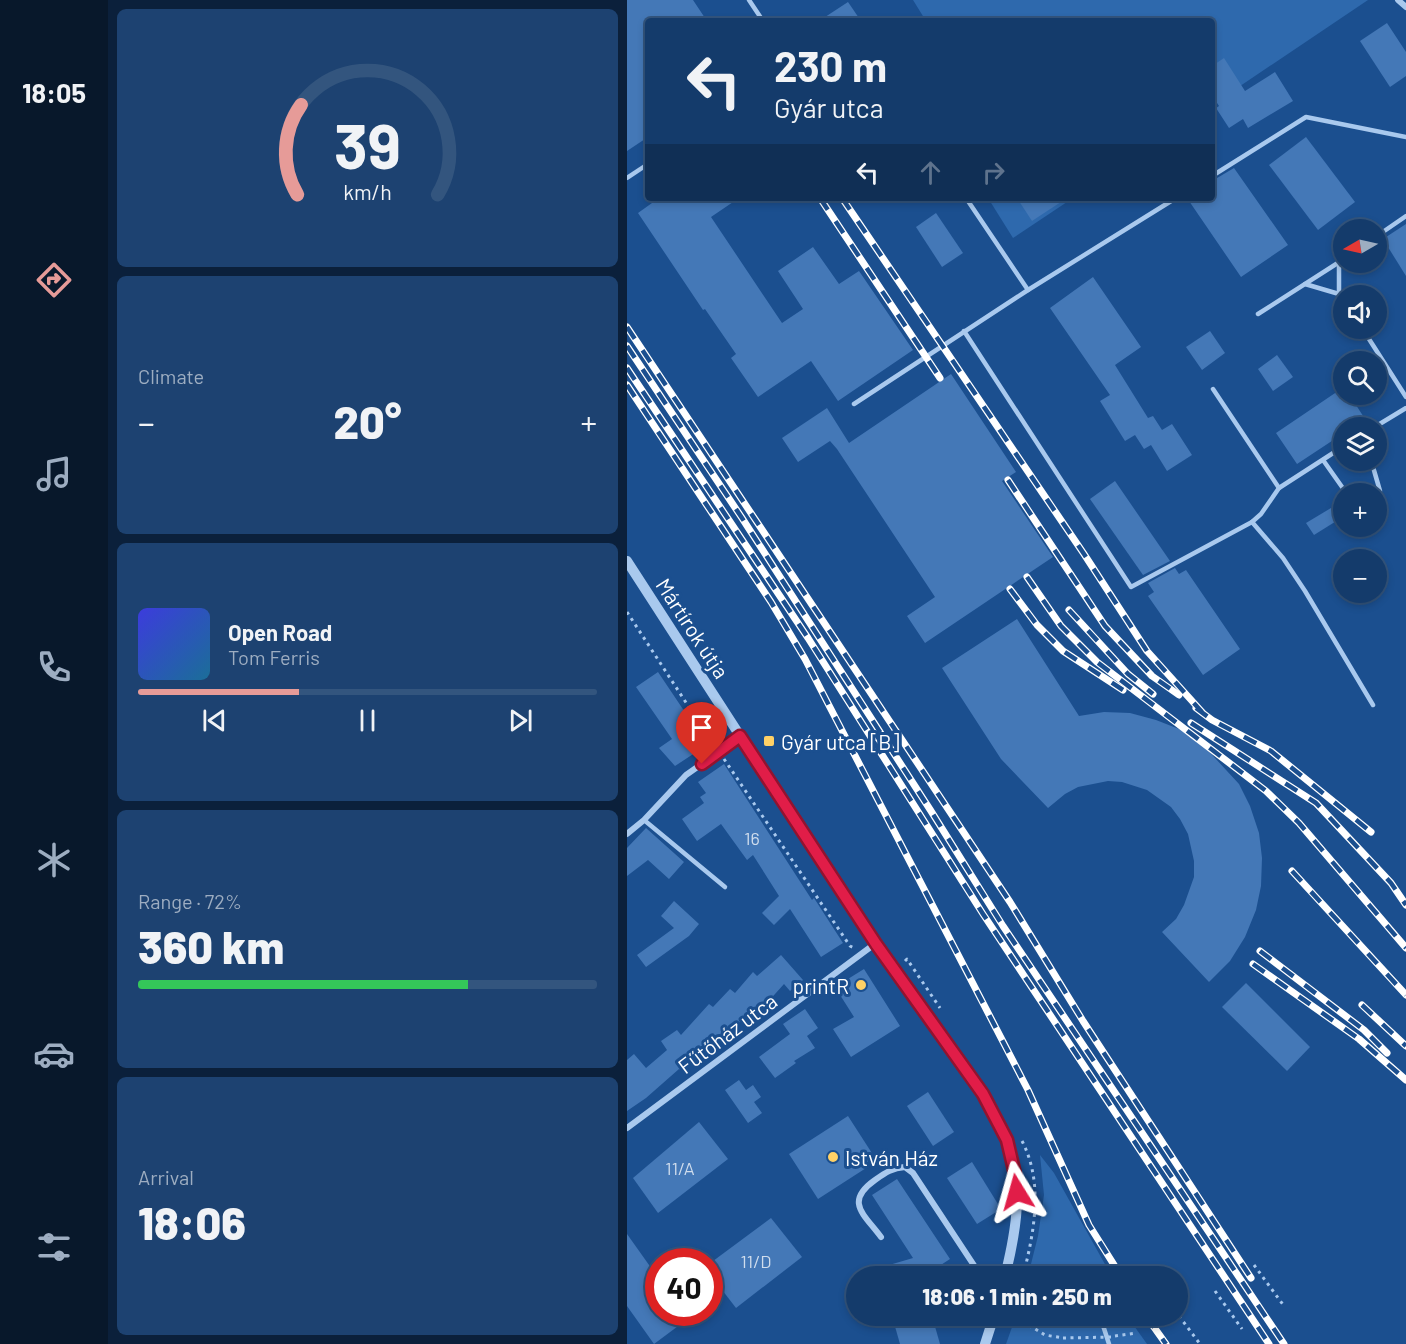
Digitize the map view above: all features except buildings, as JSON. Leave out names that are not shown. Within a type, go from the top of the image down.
[{"type":"street","points":[[1398,0],[1406,7]]},
{"type":"street","name":"Mártírok útja","points":[[627,561],[876,944],[983,1094],[1007,1140],[1015,1174],[1017,1192],[1015,1232],[1007,1266]]},
{"type":"street","points":[[627,834],[644,820],[686,776],[740,736]]},
{"type":"street","name":"Fűtőház utca","points":[[627,1128],[876,944]]},
{"type":"street","points":[[881,1238],[859,1208],[858,1198],[862,1189],[893,1168],[905,1167],[913,1173],[974,1266]]},
{"type":"street","points":[[985,1344],[991,1326]]},
{"type":"lane","points":[[749,0],[761,18]]},
{"type":"lane","points":[[1215,174],[1306,117],[1406,137]]},
{"type":"lane","points":[[627,178],[645,166]]},
{"type":"lane","points":[[968,201],[1028,290]]},
{"type":"lane","points":[[854,404],[1028,290],[1171,201]]},
{"type":"lane","points":[[1387,229],[1406,216]]},
{"type":"lane","points":[[1258,314],[1333,267]]},
{"type":"lane","points":[[1305,284],[1333,292]]},
{"type":"lane","points":[[964,331],[1131,587],[1252,522],[1261,514],[1279,488],[1333,453]]},
{"type":"lane","points":[[1369,339],[1406,397]]},
{"type":"lane","points":[[1213,389],[1279,488]]},
{"type":"lane","points":[[1387,420],[1406,408]]},
{"type":"lane","points":[[1323,460],[1339,483]]},
{"type":"lane","points":[[1252,522],[1283,558],[1305,591],[1373,705]]},
{"type":"lane","points":[[644,820],[725,887]]},
{"type":"lane","points":[[1103,1326],[1109,1344]]},
{"type":"path","points":[[627,612],[850,946],[863,953]]},
{"type":"path","points":[[1254,1266],[1284,1306]]},
{"type":"path","points":[[1215,1291],[1242,1329]]},
{"type":"path","points":[[1030,1326],[1045,1335],[1063,1338],[1113,1337],[1137,1333]]},
{"type":"path","points":[[1186,1326],[1200,1344]]},
{"type":"shaded area","points":[[913,0],[1368,0],[1215,103],[1215,18],[924,18]]},
{"type":"shaded area","points":[[990,201],[1068,201],[1013,238]]},
{"type":"shaded area","points":[[1040,1155],[1054,1173],[1106,1266],[1030,1266],[1044,1195]]},
{"type":"shaded area","points":[[1012,1326],[1134,1326],[1147,1344],[1006,1344]]},
{"type":"railway","points":[[822,201],[940,378]]},
{"type":"railway","points":[[844,201],[1084,554],[1147,651],[1202,712]]},
{"type":"railway","points":[[627,327],[1010,902],[1083,1021],[1251,1278]]},
{"type":"railway","points":[[627,346],[742,518],[1003,926],[1284,1344]]},
{"type":"railway","points":[[627,368],[808,638],[983,914],[1269,1344]]},
{"type":"railway","points":[[627,385],[771,602],[805,659],[1028,1090],[1089,1225],[1115,1266]]},
{"type":"railway","points":[[1008,480],[1105,626],[1152,676],[1179,695]]},
{"type":"railway","points":[[1027,577],[1061,626],[1097,662],[1266,791],[1299,823],[1406,948]]},
{"type":"railway","points":[[1010,589],[1037,625],[1063,651],[1123,690]]},
{"type":"railway","points":[[1069,610],[1128,674],[1153,694]]},
{"type":"railway","points":[[1196,708],[1212,720],[1271,751],[1371,832]]},
{"type":"railway","points":[[1191,723],[1316,803],[1391,883],[1406,905]]},
{"type":"railway","points":[[1292,871],[1406,995]]},
{"type":"railway","points":[[1260,951],[1364,1030],[1387,1053]]},
{"type":"railway","points":[[1253,964],[1359,1039],[1406,1080]]},
{"type":"railway","points":[[1362,1005],[1406,1046]]},
{"type":"railway","points":[[1153,1326],[1166,1344]]},
{"type":"place","name":"Gyár utca [B]","points":[[769,741]]},
{"type":"place","name":"printR","points":[[861,985]]},
{"type":"place","name":"István Ház","points":[[833,1157]]},
{"type":"route","points":[[702,764],[740,736],[876,944],[983,1094],[1007,1140],[1017,1192]]}]
